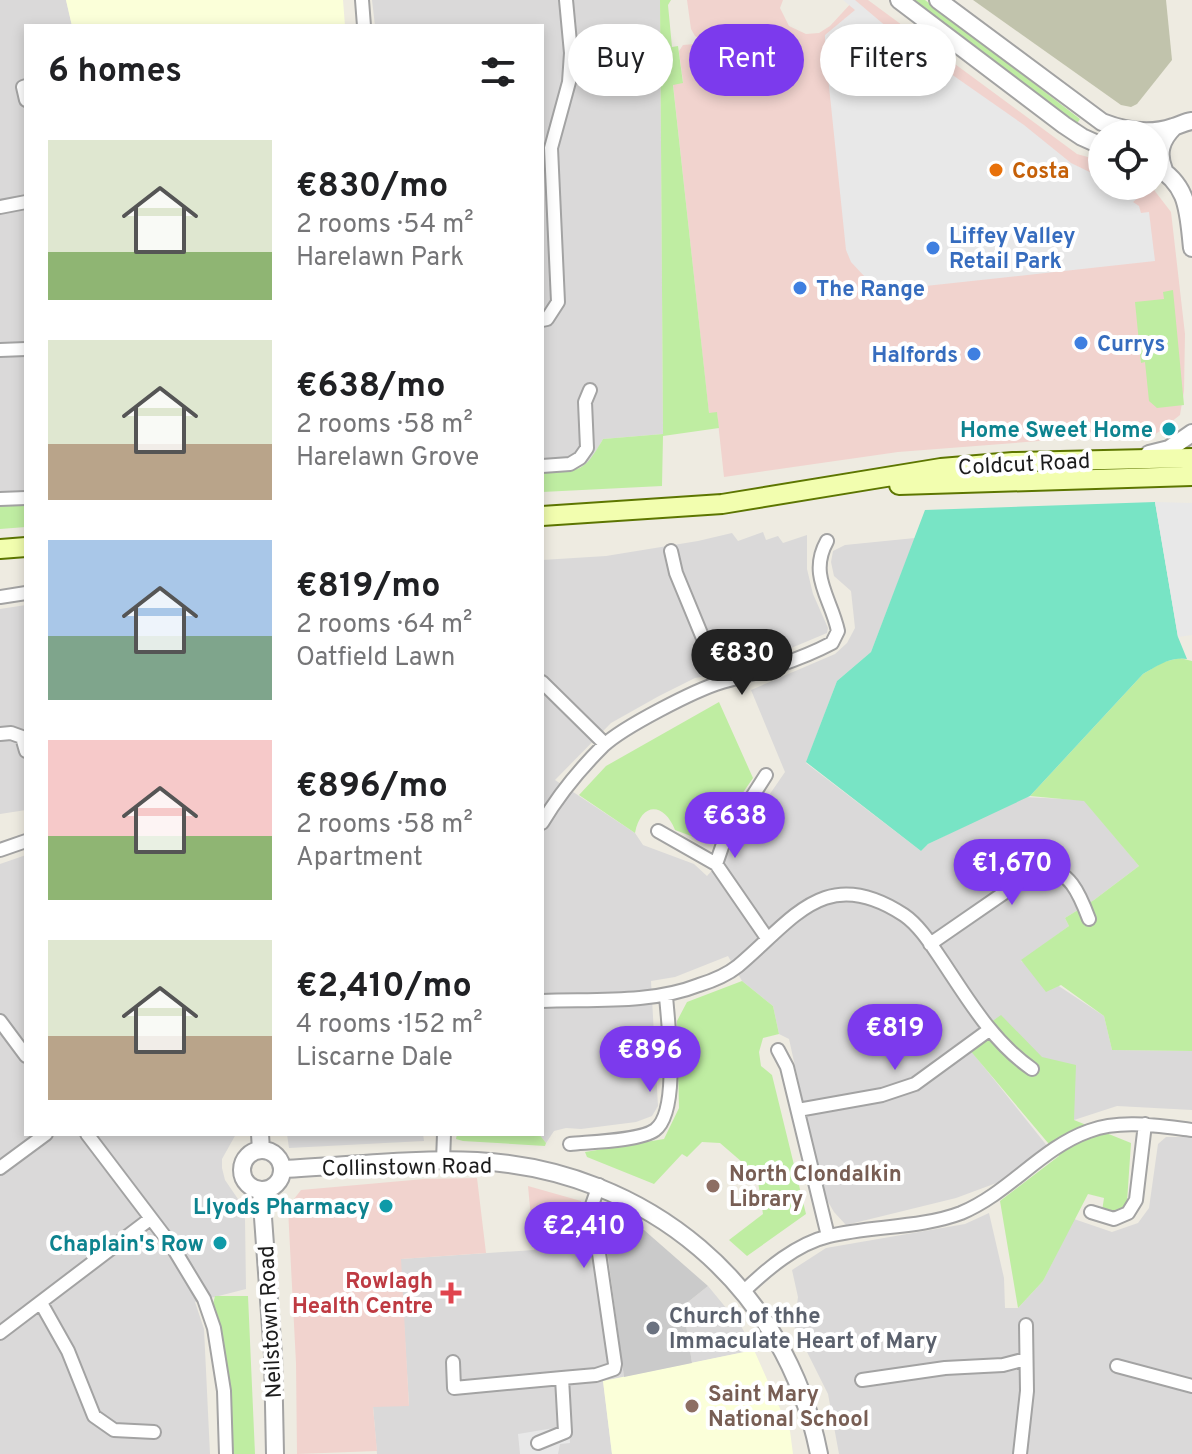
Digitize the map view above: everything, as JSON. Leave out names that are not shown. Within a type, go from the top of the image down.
[{"type":"main road","name":"Coldcut Road","points":[[544,516],[722,504],[958,467],[1135,457],[1192,458]]},
{"type":"main road","name":"Coldcut Road","points":[[856,484],[938,485],[1192,476]]},
{"type":"main road","points":[[0,549],[24,547]]},
{"type":"street","points":[[362,0],[364,24]]},
{"type":"street","points":[[544,320],[558,302],[556,227],[546,162],[569,82],[571,53],[566,0]]},
{"type":"street","points":[[899,0],[1064,125],[1088,140]]},
{"type":"street","points":[[938,0],[1102,122],[1129,130],[1174,127],[1192,121]]},
{"type":"street","points":[[1168,135],[1174,127]]},
{"type":"street","points":[[1168,174],[1192,188]]},
{"type":"street","points":[[1168,177],[1186,200],[1192,248]]},
{"type":"street","points":[[0,207],[24,202]]},
{"type":"street","points":[[0,350],[24,349]]},
{"type":"street","points":[[544,466],[570,464],[580,458],[587,448],[585,402],[590,390]]},
{"type":"street","points":[[1135,457],[1169,449],[1192,433]]},
{"type":"street","points":[[0,499],[24,498]]},
{"type":"street","points":[[544,819],[551,806],[605,744],[669,705],[721,682],[740,679],[832,643],[838,631],[820,577],[820,554],[827,541]]},
{"type":"street","points":[[671,551],[676,573],[721,682]]},
{"type":"street","points":[[0,597],[24,593]]},
{"type":"street","points":[[544,684],[605,744]]},
{"type":"street","points":[[0,734],[11,733],[22,737],[24,744]]},
{"type":"street","points":[[716,864],[724,841],[766,775]]},
{"type":"street","points":[[658,831],[716,864],[767,938]]},
{"type":"street","points":[[0,850],[24,842]]},
{"type":"street","points":[[930,944],[1040,868],[1052,868],[1064,874],[1082,899],[1089,919]]},
{"type":"street","points":[[544,1001],[666,996],[700,985],[735,968],[797,912],[821,898],[839,894],[865,896],[906,916],[930,944],[989,1030],[1012,1055],[1032,1069]]},
{"type":"street","points":[[570,1144],[641,1135],[657,1129],[665,1115],[669,1092],[666,996]]},
{"type":"street","points":[[0,1021],[24,1053]]},
{"type":"street","points":[[798,1110],[882,1095],[915,1084],[989,1030]]},
{"type":"street","points":[[778,1050],[787,1067],[828,1236]]},
{"type":"street","points":[[1091,1212],[1114,1219],[1128,1213],[1136,1200],[1145,1124]]},
{"type":"street","points":[[743,1292],[788,1255],[828,1236],[958,1214],[991,1199],[1063,1144],[1091,1130],[1145,1124],[1192,1130]]},
{"type":"street","points":[[0,1168],[43,1136]]},
{"type":"street","points":[[88,1136],[172,1246],[204,1299],[214,1328],[224,1391],[226,1454]]},
{"type":"street","points":[[443,1161],[444,1136]]},
{"type":"street","name":"Neilstown Road","points":[[275,1454],[273,1355],[261,1190],[245,1180],[243,1167],[261,1142],[278,1157],[283,1169]]},
{"type":"street","name":"Collinstown Road","points":[[283,1169],[477,1161],[547,1170],[599,1185],[636,1203],[680,1230],[709,1254],[743,1292],[774,1334],[796,1380],[814,1428],[819,1454]]},
{"type":"street","points":[[261,1190],[267,1190],[279,1182],[283,1169]]},
{"type":"street","points":[[453,1362],[454,1388],[596,1375],[614,1369],[592,1205],[599,1185]]},
{"type":"street","points":[[0,1333],[150,1219]]},
{"type":"street","points":[[41,1303],[68,1351],[94,1416],[114,1430],[154,1432]]},
{"type":"street","points":[[1020,1454],[1027,1391],[1026,1325]]},
{"type":"street","points":[[862,1380],[945,1368],[1003,1365],[1026,1359]]},
{"type":"street","points":[[1117,1366],[1192,1386]]},
{"type":"street","points":[[538,1443],[565,1432],[562,1378]]},
{"type":"shaded area","points":[[0,0],[66,0],[72,24],[24,24],[24,504],[0,506]]},
{"type":"shaded area","points":[[66,0],[343,0],[345,24],[72,24]]},
{"type":"shaded area","points":[[372,0],[660,0],[660,24],[568,24],[568,96],[661,96],[663,434],[603,439],[589,464],[573,470],[544,472],[544,24],[375,24]]},
{"type":"shaded area","name":"Liffey Valley Retail Park","points":[[687,0],[783,0],[780,8],[788,24],[690,24]]},
{"type":"shaded area","points":[[843,0],[855,0],[883,24],[838,24],[855,10]]},
{"type":"shaded area","name":"Liffey Valley Retail Park","points":[[854,0],[868,0],[901,24],[832,24]]},
{"type":"shaded area","points":[[973,0],[1166,0],[1172,60],[1137,104],[1131,107],[1121,105]]},
{"type":"shaded area","name":"Liffey Valley Retail Park","points":[[820,32],[820,96],[956,96],[956,65],[1077,154],[1088,157],[1088,200],[1162,200],[1171,212],[1185,334],[1184,391],[1180,415],[1152,437],[1078,438],[898,452],[724,477],[717,413],[709,414],[673,84],[683,82],[679,51],[683,45],[689,44],[689,96],[804,96],[804,33]]},
{"type":"shaded area","points":[[956,77],[1024,125],[1071,163],[1088,171],[1088,200],[1135,200],[1133,202],[1139,206],[1141,213],[1149,212],[1155,261],[907,288],[881,287],[865,277],[851,262],[846,250],[830,96],[956,96]]},
{"type":"shaded area","points":[[1155,502],[1192,503],[1192,635],[1178,637]]},
{"type":"shaded area","points":[[763,532],[766,540],[778,536],[783,543],[807,535],[807,569],[813,594],[828,628],[827,633],[739,670],[695,678],[659,696],[611,723],[555,780],[635,833],[643,845],[694,864],[707,876],[735,845],[785,772],[751,690],[835,654],[847,643],[855,628],[851,591],[834,576],[831,562],[833,551],[845,545],[915,538],[871,652],[837,681],[806,763],[921,851],[928,844],[1024,797],[1084,800],[1139,866],[1065,918],[1069,926],[1021,961],[1104,1016],[1112,1050],[1192,1051],[1192,1110],[1117,1106],[1074,1120],[964,1042],[1052,1152],[1026,1172],[956,1198],[846,1225],[823,1193],[789,1039],[779,1034],[773,1006],[742,981],[728,956],[675,977],[651,981],[658,1106],[652,1116],[636,1122],[554,1131],[546,1143],[541,1136],[544,1136],[544,560],[606,556],[732,533],[738,541]]},
{"type":"shaded area","points":[[24,605],[24,810],[0,814],[0,609]]},
{"type":"shaded area","points":[[24,856],[24,1136],[235,1136],[222,1159],[222,1168],[225,1180],[240,1202],[245,1219],[246,1289],[195,1302],[204,1329],[210,1454],[0,1454],[0,864]]},
{"type":"shaded area","points":[[287,1136],[423,1136],[424,1141],[289,1148]]},
{"type":"shaded area","points":[[1166,1137],[1192,1137],[1192,1454],[839,1454],[828,1394],[794,1326],[798,1297],[792,1270],[826,1248],[965,1224],[989,1213],[1004,1278],[1005,1308],[1018,1308],[1043,1281],[1074,1219],[1112,1232],[1138,1223],[1149,1208],[1158,1144]]},
{"type":"shaded area","points":[[477,1178],[486,1253],[401,1259],[409,1406],[373,1407],[377,1451],[297,1454],[288,1209],[294,1199],[301,1190],[424,1179]]},
{"type":"shaded area","points":[[528,1186],[581,1201],[588,1246],[534,1250]]},
{"type":"shaded area","points":[[608,1212],[644,1230],[708,1286],[683,1306],[692,1363],[624,1377],[603,1220]]},
{"type":"shaded area","points":[[606,1245],[624,1377],[603,1381],[612,1454],[377,1454],[373,1406],[409,1405],[400,1259]]},
{"type":"shaded area","points":[[708,1286],[741,1326],[754,1350],[692,1363],[683,1306]]},
{"type":"shaded area","name":"Saint Mary National School","points":[[754,1350],[790,1431],[793,1454],[612,1454],[603,1381]]},
{"type":"shaded area","points":[[569,1427],[570,1443],[560,1444],[558,1454],[520,1454],[518,1434]]},
{"type":"green space","points":[[660,0],[671,0],[668,5],[670,24],[660,24]]},
{"type":"green space","points":[[911,0],[925,0],[1080,119],[1076,125],[956,34],[956,24],[943,24]]},
{"type":"green space","points":[[678,46],[683,83],[673,85],[673,47]]},
{"type":"green space","points":[[673,85],[709,413],[717,412],[719,428],[663,436],[662,486],[544,492],[544,472],[580,468],[591,459],[603,439],[663,434],[661,96],[673,96]]},
{"type":"green space","points":[[1173,290],[1184,405],[1157,408],[1149,401],[1145,362],[1141,363],[1135,302],[1164,299],[1163,292]]},
{"type":"green space","points":[[1155,502],[1178,637],[1187,659],[1170,660],[1143,674],[1030,796],[928,844],[921,851],[806,762],[837,681],[871,652],[925,510]]},
{"type":"green space","points":[[24,504],[24,527],[0,529],[0,506]]},
{"type":"green space","points":[[1180,658],[1192,661],[1192,1051],[1112,1050],[1104,1016],[1061,985],[1046,992],[1021,960],[1069,926],[1065,918],[1139,866],[1084,801],[1030,796],[1143,674],[1163,662]]},
{"type":"green space","points":[[719,702],[753,778],[708,839],[675,830],[665,814],[653,809],[642,816],[635,833],[579,795],[606,766]]},
{"type":"green space","points":[[742,981],[773,1006],[779,1034],[763,1038],[759,1052],[761,1066],[772,1075],[806,1214],[747,1256],[729,1240],[763,1214],[757,1175],[720,1143],[702,1142],[687,1157],[682,1154],[654,1184],[587,1157],[585,1152],[664,1139],[679,1108],[677,1021],[687,1002]]},
{"type":"green space","points":[[1001,1015],[1042,1057],[1076,1065],[1074,1120],[1131,1143],[1127,1202],[1118,1213],[1102,1211],[1104,1198],[1088,1194],[1043,1281],[1018,1308],[1000,1201],[1059,1156],[963,1042]]},
{"type":"green space","points":[[457,1136],[541,1136],[546,1143],[545,1146],[456,1139]]},
{"type":"green space","points":[[215,1296],[248,1296],[255,1454],[233,1454],[229,1384],[213,1304]]},
{"type":"place","name":"Costa","points":[[996,170]]},
{"type":"place","name":"Liffey Valley Retail Park","points":[[933,248]]},
{"type":"place","name":"The Range","points":[[800,288]]},
{"type":"place","name":"Currys","points":[[1081,343]]},
{"type":"place","name":"Halfords","points":[[974,354]]},
{"type":"place","name":"Home Sweet Home","points":[[1169,429]]},
{"type":"place","name":"North Clondalkin Library","points":[[713,1186]]},
{"type":"place","name":"Llyods Pharmacy","points":[[386,1206]]},
{"type":"place","name":"Chaplain's Row","points":[[220,1243]]},
{"type":"place","name":"Rowlagh Health Centre","points":[[451,1293]]},
{"type":"place","name":"Church of thhe Immaculate Heart of Mary","points":[[653,1328]]},
{"type":"place","name":"Saint Mary National School","points":[[692,1406]]}]
